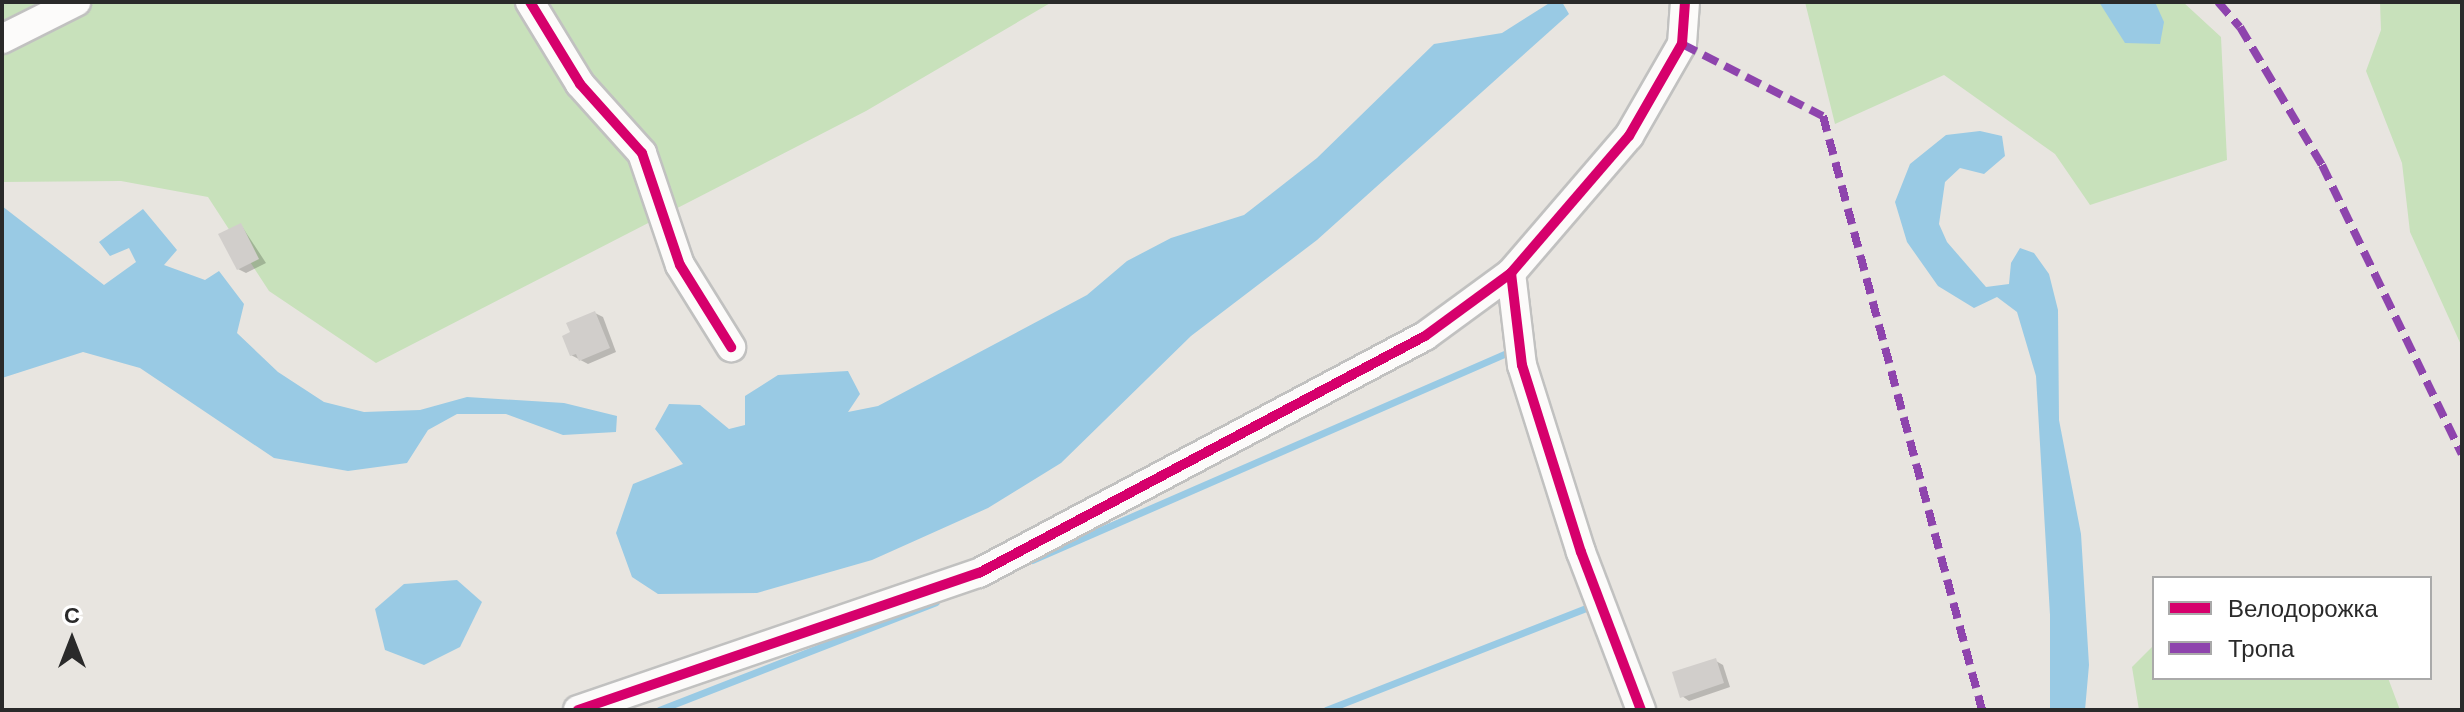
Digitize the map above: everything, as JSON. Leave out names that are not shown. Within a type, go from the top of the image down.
[{"type":"street","points":[[2,39],[76,2]]},
{"type":"street","points":[[578,710],[614,705],[979,573],[1425,336],[1511,273],[1629,136],[1682,44],[1685,2]]},
{"type":"street","points":[[539,5],[580,84],[642,153],[680,265],[731,347]]},
{"type":"street","points":[[1511,273],[1522,365],[1581,552],[1641,710]]},
{"type":"green space","points":[[2,2],[1052,2],[866,111],[376,363],[269,291],[208,197],[121,181],[2,182]]},
{"type":"green space","points":[[1805,2],[2183,2],[2221,37],[2227,160],[2090,205],[2055,154],[1944,75],[1835,124]]},
{"type":"green space","points":[[2380,2],[2462,2],[2462,347],[2410,232],[2402,163],[2366,71],[2381,30]]},
{"type":"green space","points":[[2152,647],[2152,680],[2389,680],[2400,710],[2139,710],[2132,667]]},
{"type":"water","points":[[1551,2],[1562,2],[1569,14],[1317,240],[1191,336],[1061,463],[988,508],[872,560],[757,593],[658,594],[632,577],[616,533],[633,484],[683,464],[655,429],[669,404],[700,405],[729,429],[745,425],[745,396],[778,375],[848,371],[860,394],[848,412],[878,406],[1087,295],[1127,261],[1171,238],[1244,215],[1317,158],[1434,44],[1502,33]]},
{"type":"water","points":[[2099,2],[2155,2],[2164,22],[2160,44],[2125,43]]},
{"type":"water","points":[[1980,131],[2002,136],[2005,156],[1984,174],[1960,168],[1945,182],[1939,224],[1947,242],[1986,287],[2009,284],[2011,263],[2020,248],[2034,253],[2049,274],[2058,310],[2059,420],[2081,534],[2089,665],[2085,710],[2050,710],[2050,615],[2036,376],[2017,312],[1997,297],[1974,308],[1938,286],[1907,242],[1895,202],[1910,164],[1946,135]]},
{"type":"water","points":[[2,206],[104,285],[136,262],[129,248],[110,256],[99,242],[143,209],[177,250],[164,265],[205,280],[219,271],[244,304],[237,333],[278,372],[324,402],[364,412],[420,410],[467,397],[564,403],[617,416],[616,432],[563,435],[506,414],[457,414],[428,430],[407,463],[348,471],[274,458],[140,368],[83,352],[2,378]]},
{"type":"water","points":[[457,580],[482,602],[460,647],[424,665],[385,650],[375,609],[404,584]]},
{"type":"building","points":[[241,223],[259,259],[237,270],[218,234]]},
{"type":"building","points":[[595,311],[610,348],[579,361],[576,354],[570,356],[562,336],[570,332],[566,323]]},
{"type":"building","points":[[1716,658],[1724,683],[1680,698],[1672,672]]},
{"type":"waterway","points":[[1032,560],[1511,351]]},
{"type":"waterway","points":[[659,710],[936,602]]},
{"type":"waterway","points":[[1326,710],[1589,607]]},
{"type":"marked path","points":[[2218,2],[2240,27],[2322,165],[2462,454]]},
{"type":"marked path","points":[[1682,44],[1823,116],[1982,710]]},
{"type":"cycle path","points":[[530,2],[580,84],[642,153],[680,265],[731,347]]},
{"type":"cycle path","points":[[578,710],[979,573],[1425,336],[1511,273],[1629,136],[1682,44],[1685,2]]},
{"type":"cycle path","points":[[1511,273],[1522,365],[1581,552],[1641,710]]}]
